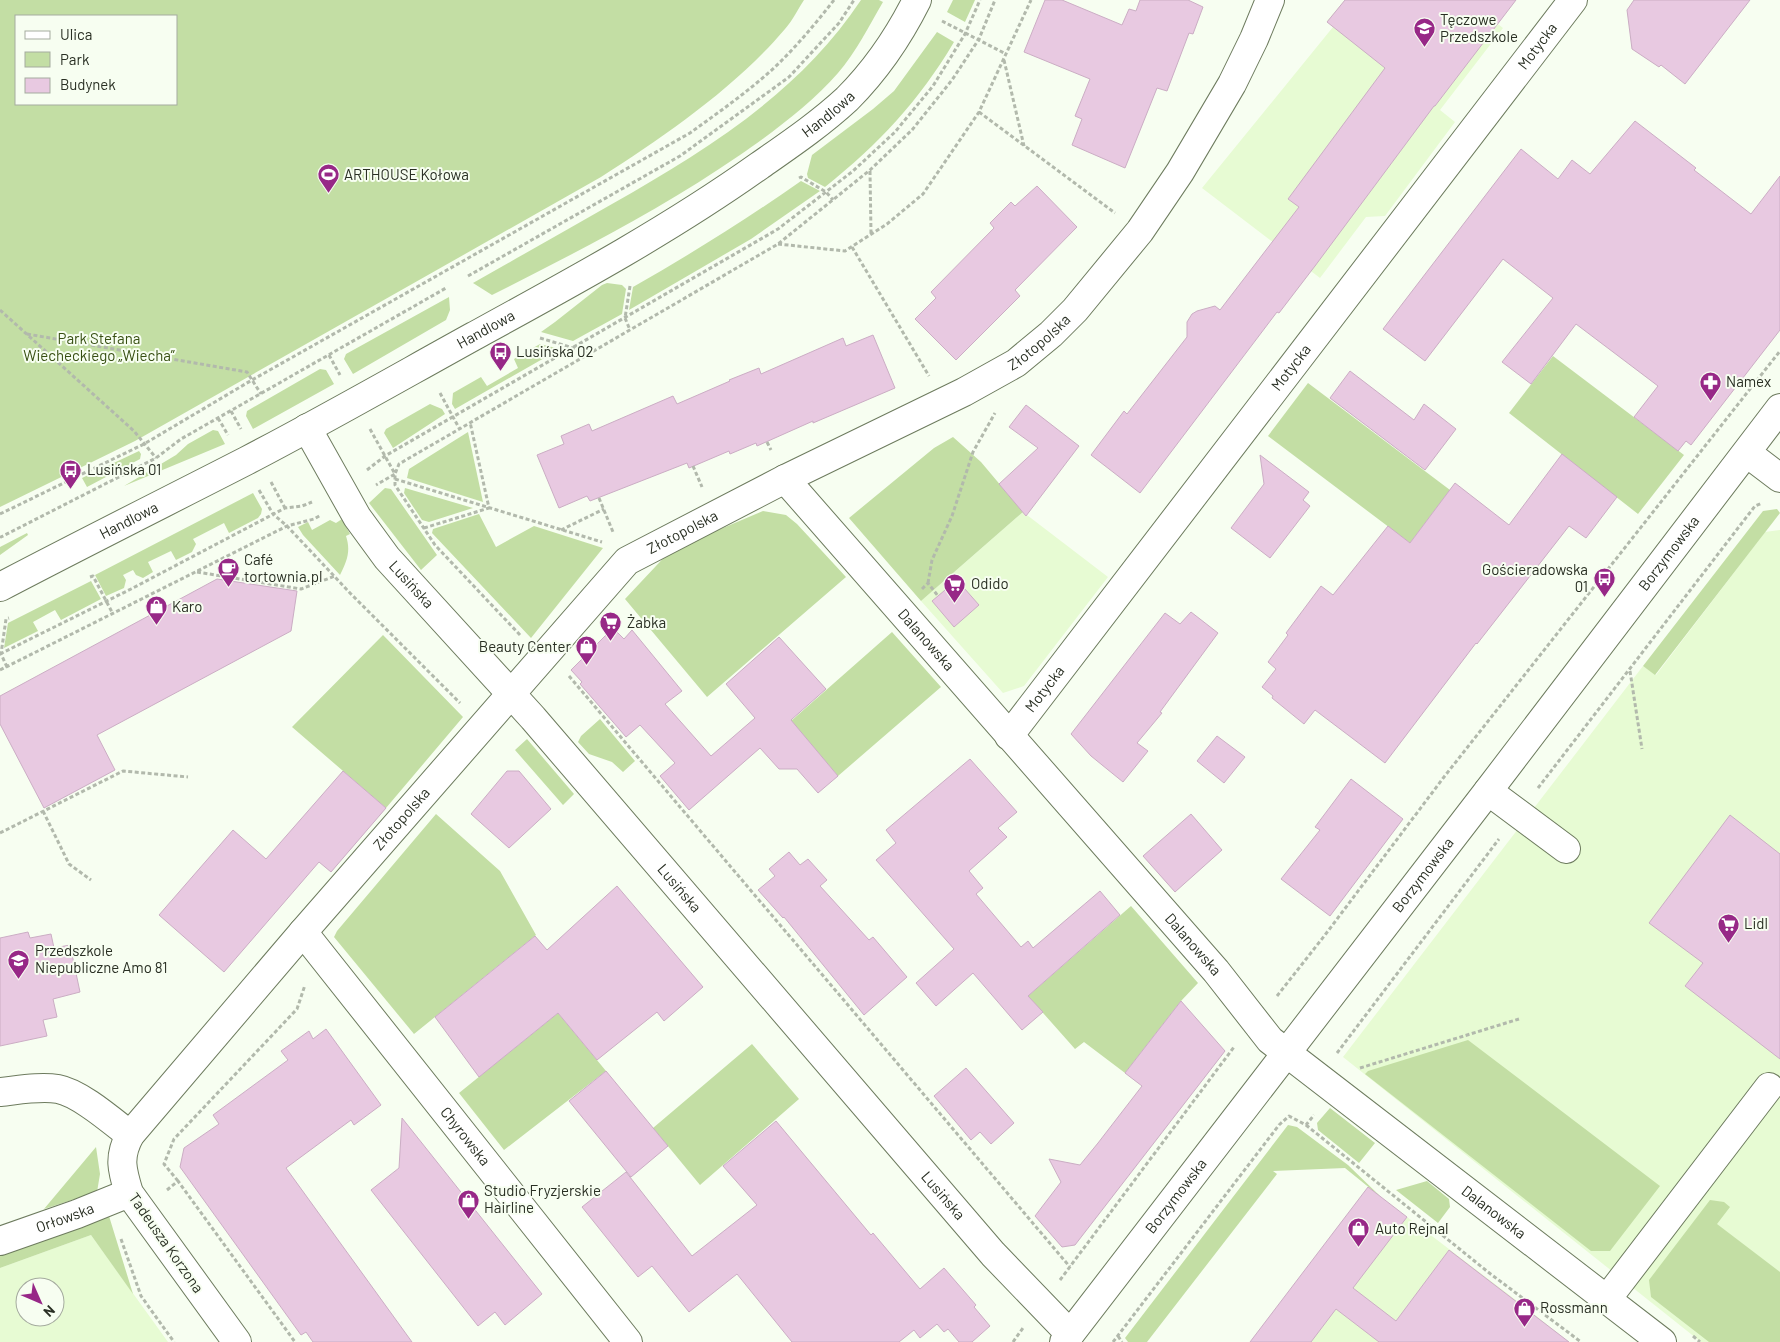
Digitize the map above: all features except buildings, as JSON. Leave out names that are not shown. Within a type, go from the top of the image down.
[{"type":"street","name":"Handlowa","points":[[0,587],[307,428],[595,269],[687,215],[804,134],[847,99],[870,74],[917,0]]},
{"type":"street","name":"Złotopolska","points":[[130,1135],[310,940],[510,694],[627,561],[630,551],[957,396],[1016,363],[1051,334],[1075,310],[1140,231],[1180,172],[1227,91],[1254,39],[1270,0]]},
{"type":"street","name":"Motycka","points":[[1009,736],[1573,0]]},
{"type":"street","name":"Borzymowska","points":[[1067,1338],[1780,408]]},
{"type":"street","name":"Lusińska","points":[[307,428],[357,517],[387,558],[582,775],[993,1254],[1040,1304],[1067,1338]]},
{"type":"street","points":[[1746,453],[1780,478]]},
{"type":"street","name":"Dalanowska","points":[[785,479],[1216,970],[1270,1040],[1286,1053],[1341,1081],[1662,1342]]},
{"type":"street","points":[[1488,791],[1566,849]]},
{"type":"street","name":"Chyrowska","points":[[310,940],[628,1342]]},
{"type":"street","points":[[1607,1299],[1768,1087]]},
{"type":"street","points":[[0,1092],[60,1089],[74,1095],[106,1116],[130,1135]]},
{"type":"street","name":"Tadeusza Korzona","points":[[130,1135],[122,1157],[123,1173],[135,1202],[237,1342]]},
{"type":"street","name":"Orłowska","points":[[0,1241],[77,1214],[135,1202]]},
{"type":"path","points":[[0,514],[144,444],[252,380],[690,133],[728,106],[775,67],[804,37],[834,0]]},
{"type":"path","points":[[468,276],[680,156],[789,77],[839,23],[854,0]]},
{"type":"path","points":[[362,474],[385,456],[778,229],[852,171],[895,132],[933,86],[966,34],[980,0]]},
{"type":"path","points":[[525,640],[435,545],[396,485],[394,479],[399,464],[778,244],[870,170],[912,130],[952,80],[979,39],[996,0]]},
{"type":"path","points":[[778,244],[845,251],[887,224],[923,194],[979,112],[1031,0]]},
{"type":"path","points":[[942,21],[1006,54]]},
{"type":"path","points":[[1004,59],[1024,146]]},
{"type":"path","points":[[979,112],[1140,231]]},
{"type":"path","points":[[870,170],[870,235]]},
{"type":"path","points":[[793,182],[801,177],[826,192],[833,200]]},
{"type":"path","points":[[852,248],[922,365]]},
{"type":"path","points":[[630,330],[625,318],[631,284]]},
{"type":"path","points":[[0,536],[2,537],[156,458],[181,439],[446,288]]},
{"type":"path","points":[[0,310],[134,431],[156,458]]},
{"type":"path","points":[[27,334],[247,372],[261,394]]},
{"type":"path","points":[[532,342],[540,337],[590,353]]},
{"type":"path","points":[[1013,1342],[1238,1042],[1257,1022],[1444,777],[1780,351]]},
{"type":"path","points":[[329,355],[344,382]]},
{"type":"path","points":[[448,389],[440,393],[460,428]]},
{"type":"path","points":[[231,411],[242,430]]},
{"type":"path","points":[[928,584],[932,560],[952,516],[974,452],[995,412]]},
{"type":"path","points":[[218,418],[228,435]]},
{"type":"path","points":[[470,422],[489,508]]},
{"type":"path","points":[[368,426],[395,474]]},
{"type":"path","points":[[371,432],[380,427]]},
{"type":"path","points":[[371,488],[395,474]]},
{"type":"path","points":[[394,479],[630,551]]},
{"type":"path","points":[[270,482],[285,508]]},
{"type":"path","points":[[258,488],[273,514],[287,526],[465,708]]},
{"type":"path","points":[[599,498],[630,551]]},
{"type":"path","points":[[1,654],[285,508],[302,506],[318,499]]},
{"type":"path","points":[[1341,1081],[1337,1052],[1755,506],[1764,502]]},
{"type":"path","points":[[424,528],[489,508]]},
{"type":"path","points":[[561,530],[604,509]]},
{"type":"path","points":[[0,670],[287,526],[314,519],[327,512]]},
{"type":"path","points":[[197,572],[301,589],[335,576]]},
{"type":"path","points":[[84,581],[92,576],[113,614]]},
{"type":"path","points":[[934,590],[938,596]]},
{"type":"path","points":[[7,667],[1,654],[6,619],[15,615]]},
{"type":"path","points":[[563,669],[1070,1267]]},
{"type":"path","points":[[1630,670],[1642,749]]},
{"type":"path","points":[[0,832],[123,771],[188,777]]},
{"type":"path","points":[[43,811],[69,864],[91,880]]},
{"type":"path","points":[[294,1342],[164,1164],[174,1139],[297,1009],[310,940]]},
{"type":"path","points":[[1306,1125],[1341,1081],[1519,1019]]},
{"type":"path","points":[[1113,1342],[1279,1125],[1289,1116],[1306,1125],[1465,1254],[1581,1342]]},
{"type":"path","points":[[174,1342],[141,1296],[116,1226],[135,1202],[178,1181]]},
{"type":"path","points":[[1118,1336],[1122,1342]]},
{"type":"shaded area","points":[[1345,0],[1467,0],[1503,28],[1440,110],[1455,122],[1385,216],[1366,217],[1320,278],[1202,188],[1333,27],[1327,21]]},
{"type":"shaded area","points":[[1023,512],[1108,577],[1024,686],[1003,693],[921,601]]},
{"type":"shaded area","points":[[1780,530],[1780,1342],[1701,1342],[1343,1057],[1643,666],[1656,675],[1765,532]]},
{"type":"shaded area","points":[[1407,1217],[1525,1307],[1569,1342],[1250,1342]]},
{"type":"shaded area","points":[[91,1235],[168,1342],[0,1342],[0,1268]]},
{"type":"green space","name":"ARTHOUSE Kołowa","points":[[0,0],[804,0],[785,29],[745,71],[699,109],[650,145],[601,177],[135,441],[0,507]]},
{"type":"green space","points":[[861,0],[879,0],[883,2],[851,56],[828,84],[765,137],[710,175],[649,212],[492,295],[473,283],[647,184],[749,117],[809,64]]},
{"type":"green space","points":[[953,0],[975,0],[965,22],[947,12]]},
{"type":"green space","points":[[937,32],[954,42],[927,84],[897,120],[845,171],[825,187],[808,178],[807,174],[812,155],[894,91]]},
{"type":"green space","points":[[801,181],[820,191],[751,239],[629,310],[633,287],[718,236]]},
{"type":"green space","points":[[607,283],[622,285],[626,289],[622,314],[573,341],[541,332],[602,285]]},
{"type":"green space","points":[[449,297],[450,310],[446,320],[353,374],[344,359],[346,354]]},
{"type":"green space","points":[[540,344],[560,349],[455,409],[452,404],[453,393],[481,377],[487,386],[518,368],[514,359]]},
{"type":"green space","points":[[1553,356],[1684,455],[1638,514],[1509,413]]},
{"type":"green space","points":[[320,369],[326,370],[334,384],[253,429],[246,416],[247,411]]},
{"type":"green space","points":[[1308,383],[1450,490],[1410,543],[1268,436]]},
{"type":"green space","points":[[430,404],[442,409],[445,414],[393,448],[384,433],[386,429]]},
{"type":"green space","points":[[213,430],[218,431],[225,444],[124,486],[176,455],[188,444]]},
{"type":"green space","points":[[468,432],[483,502],[407,478],[409,469]]},
{"type":"green space","points":[[953,437],[981,462],[1023,512],[921,601],[849,518],[934,448]]},
{"type":"green space","points":[[139,451],[141,454],[140,459],[87,487],[82,478]]},
{"type":"green space","points":[[385,488],[391,489],[437,555],[421,570],[369,503]]},
{"type":"green space","points":[[405,488],[473,508],[429,522],[422,520],[404,493]]},
{"type":"green space","points":[[253,493],[262,509],[258,518],[229,533],[224,523],[193,539],[196,544],[192,552],[176,560],[171,551],[148,562],[153,572],[143,578],[136,575],[133,570],[123,575],[126,580],[124,588],[106,596],[95,575]]},
{"type":"green space","points":[[1777,509],[1780,513],[1655,675],[1643,666],[1763,511]]},
{"type":"green space","points":[[763,511],[786,515],[797,524],[846,577],[707,697],[625,599],[671,550]]},
{"type":"green space","points":[[479,514],[496,547],[534,526],[603,548],[531,638],[432,533],[433,529]]},
{"type":"green space","points":[[342,519],[350,534],[346,536],[348,556],[340,575],[303,535],[298,527],[308,522],[312,530],[330,520],[336,523]]},
{"type":"green space","points":[[27,533],[28,535],[0,555],[0,547]]},
{"type":"green space","points":[[91,581],[101,599],[61,620],[55,610],[33,622],[38,631],[4,648],[8,623]]},
{"type":"green space","points":[[892,632],[941,687],[838,776],[791,721]]},
{"type":"green space","points":[[383,635],[463,717],[386,808],[292,727]]},
{"type":"green space","points":[[600,719],[635,761],[623,772],[612,762],[589,754],[578,742],[581,736]]},
{"type":"green space","points":[[527,739],[574,794],[563,805],[515,750]]},
{"type":"green space","points":[[436,814],[500,871],[536,935],[414,1034],[334,937],[337,931]]},
{"type":"green space","points":[[1131,906],[1198,983],[1181,1001],[1125,1073],[1084,1042],[1075,1049],[1028,996]]},
{"type":"green space","points":[[558,1013],[606,1071],[504,1150],[459,1093]]},
{"type":"green space","points":[[1468,1040],[1660,1186],[1610,1251],[1591,1251],[1365,1074],[1368,1071]]},
{"type":"green space","points":[[752,1044],[799,1099],[700,1185],[653,1128]]},
{"type":"green space","points":[[1330,1108],[1375,1143],[1359,1163],[1318,1130],[1317,1123]]},
{"type":"green space","points":[[1288,1125],[1297,1127],[1348,1165],[1382,1198],[1345,1168],[1273,1171],[1277,1174],[1147,1342],[1128,1342],[1125,1338]]},
{"type":"green space","points":[[96,1147],[100,1174],[97,1192],[44,1209]]},
{"type":"green space","points":[[1427,1181],[1449,1199],[1450,1207],[1438,1223],[1396,1190]]},
{"type":"green space","points":[[1710,1200],[1724,1202],[1730,1207],[1717,1224],[1780,1272],[1780,1342],[1709,1342],[1651,1297],[1649,1280]]},
{"type":"green space","points":[[109,1216],[133,1294],[91,1235],[0,1268],[0,1254]]},
{"type":"place","name":"Tęczowe Przedszkole","points":[[1424,48]]},
{"type":"place","name":"ARTHOUSE Kołowa","points":[[328,194]]},
{"type":"place","name":"Lusińska 02","points":[[500,371]]},
{"type":"place","name":"Namex","points":[[1710,401]]},
{"type":"place","name":"Lusińska 01","points":[[71,489]]},
{"type":"place","name":"Café tortownia.pl","points":[[228,588]]},
{"type":"place","name":"Gościeradowska 01","points":[[1604,598]]},
{"type":"place","name":"Odido","points":[[955,603]]},
{"type":"place","name":"Karo","points":[[156,626]]},
{"type":"place","name":"Żabka","points":[[611,642]]},
{"type":"place","name":"Beauty Center","points":[[587,666]]},
{"type":"place","name":"Lidl","points":[[1728,943]]},
{"type":"place","name":"Przedszkole Niepubliczne Amo 81","points":[[19,979]]},
{"type":"place","name":"Studio Fryzjerskie Hairline","points":[[468,1219]]},
{"type":"place","name":"Auto Rejnal","points":[[1359,1248]]},
{"type":"place","name":"Rossmann","points":[[1524,1327]]},
{"type":"park label","name":"Park Stefana Wiecheckiego „Wiecha”","points":[[99,348]]}]
